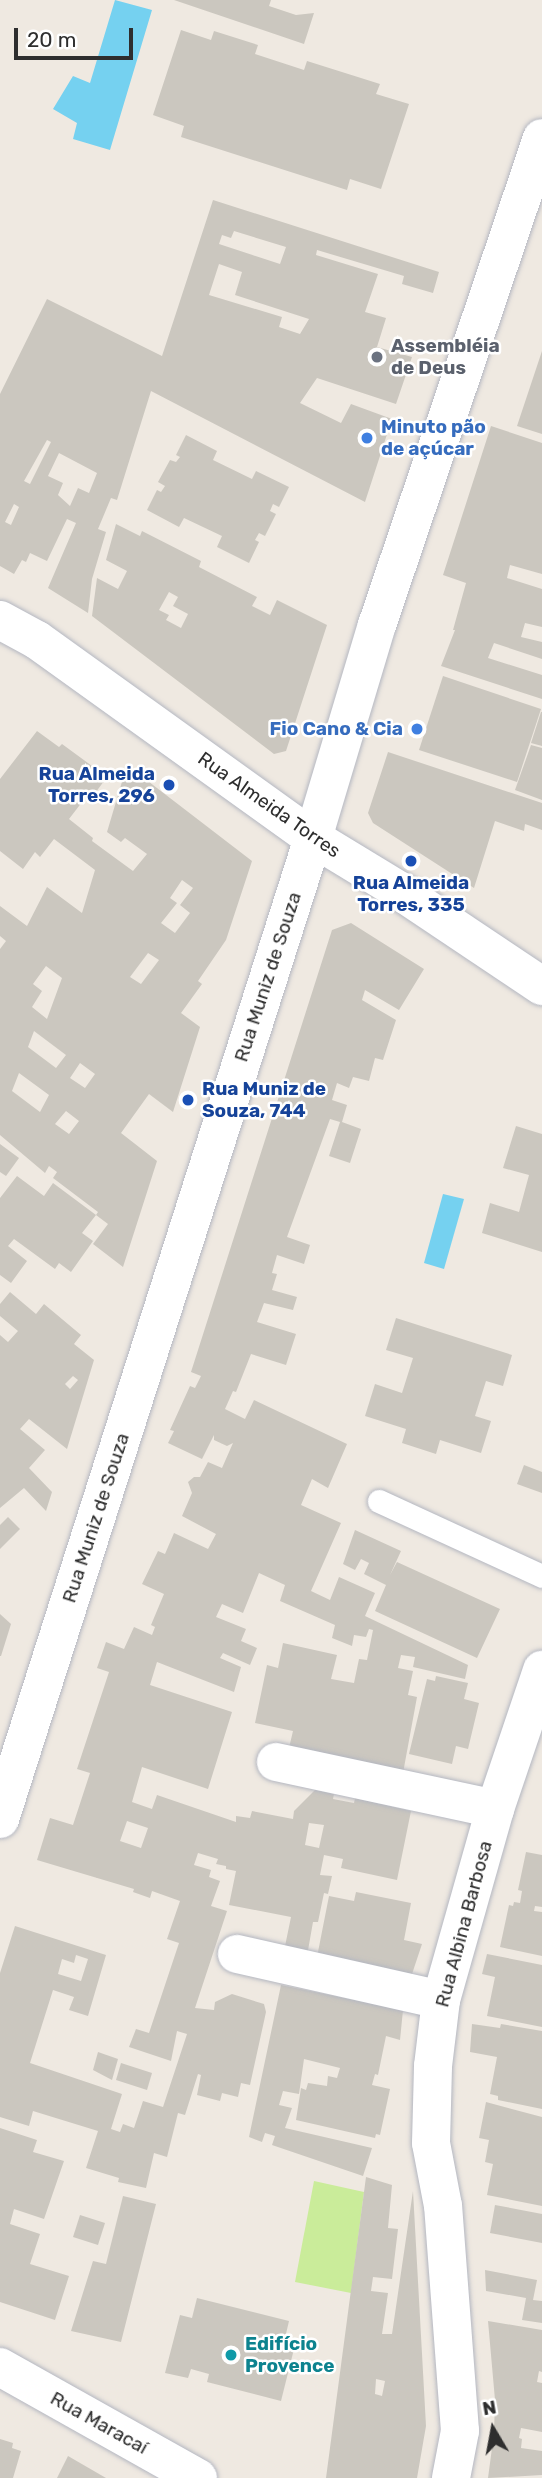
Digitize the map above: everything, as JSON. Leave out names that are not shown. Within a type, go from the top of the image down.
[{"type":"street","name":"Rua Muniz de Souza","points":[[0,1819],[313,838],[377,625],[542,138]]},
{"type":"street","name":"Rua Almeida Torres","points":[[0,620],[37,639],[313,838],[400,891],[542,986]]},
{"type":"street","name":"Rua Albina Barbosa","points":[[451,2478],[460,2431],[443,2206],[431,2143],[433,2066],[441,2000],[495,1809],[542,1670]]},
{"type":"street","points":[[276,1762],[495,1809]]},
{"type":"street","points":[[237,1954],[441,2000]]},
{"type":"street","name":"Rua Maracaí","points":[[0,2367],[198,2478]]},
{"type":"lane","points":[[379,1501],[542,1576]]},
{"type":"green space","points":[[314,2181],[364,2192],[351,2293],[295,2282]]},
{"type":"water","points":[[115,0],[152,10],[110,150],[73,139],[77,123],[53,109],[73,76],[90,83]]},
{"type":"water","points":[[443,1194],[464,1199],[444,1269],[424,1263]]},
{"type":"building","points":[[174,0],[271,0],[269,6],[296,15],[314,13],[304,44]]},
{"type":"building","points":[[181,30],[211,40],[214,31],[258,45],[255,54],[304,70],[307,61],[380,84],[376,94],[409,104],[381,189],[350,179],[347,190],[181,137],[184,126],[153,115]]},
{"type":"building","points":[[213,200],[439,272],[433,293],[402,284],[404,276],[317,250],[316,255],[378,274],[365,312],[386,318],[377,347],[412,357],[396,404],[317,378],[300,403],[341,423],[351,404],[392,419],[365,502],[151,391],[117,500],[111,498],[98,529],[106,532],[92,579],[88,613],[48,588],[76,523],[67,519],[47,561],[30,553],[26,562],[22,560],[14,574],[0,566],[0,394],[47,299],[162,356]],"holes":[[[234,231],[286,247],[280,264],[219,244],[222,235],[231,238]],[[219,264],[242,272],[235,295],[309,319],[300,334],[279,327],[282,317],[209,295]],[[47,440],[51,442],[30,484],[24,481]],[[59,453],[97,473],[89,493],[78,488],[70,506],[58,495],[63,483],[48,476]],[[14,504],[19,507],[11,525],[5,522]]]},
{"type":"building","points":[[542,351],[542,434],[517,426]]},
{"type":"building","points":[[491,426],[542,443],[542,574],[510,565],[507,578],[542,589],[542,627],[525,623],[521,637],[542,642],[542,659],[494,643],[488,658],[542,675],[542,699],[441,666],[455,630],[466,583],[443,575]]},
{"type":"building","points":[[186,435],[217,451],[213,460],[252,479],[256,471],[289,487],[279,507],[273,504],[270,511],[276,514],[265,536],[259,533],[255,540],[259,542],[249,563],[217,547],[222,536],[184,518],[179,527],[147,510],[157,490],[161,492],[165,486],[158,482],[170,460],[176,462],[180,457],[176,455]]},
{"type":"building","points":[[116,524],[140,536],[142,531],[201,561],[199,567],[257,597],[252,606],[270,615],[277,600],[327,625],[286,751],[274,754],[92,616],[97,578],[118,589],[127,571],[106,560]],"holes":[[[169,592],[178,597],[173,606],[188,614],[181,628],[166,620],[169,615],[159,610]]]},
{"type":"building","points":[[443,676],[541,709],[517,782],[419,750]]},
{"type":"building","points":[[542,712],[542,746],[531,743]]},
{"type":"building","points":[[37,731],[59,747],[62,744],[107,777],[93,796],[89,793],[69,819],[93,838],[92,841],[133,871],[147,854],[125,838],[121,842],[107,832],[127,765],[252,861],[226,940],[198,981],[202,984],[181,1013],[200,1027],[173,1112],[149,1094],[121,1133],[157,1161],[123,1267],[93,1244],[108,1224],[96,1215],[98,1212],[53,1178],[57,1172],[49,1166],[45,1173],[0,1135],[0,949],[6,941],[0,936],[0,906],[27,926],[47,887],[82,913],[95,870],[54,839],[40,857],[35,852],[23,869],[0,851],[0,779]],"holes":[[[182,880],[193,888],[180,905],[190,913],[175,933],[161,923],[177,903],[170,898]],[[148,953],[159,960],[141,984],[130,977]],[[46,966],[62,978],[47,1019],[32,1007],[42,991],[33,984]],[[34,1031],[66,1055],[56,1068],[28,1047]],[[80,1063],[95,1074],[85,1088],[70,1078]],[[19,1073],[49,1095],[40,1112],[12,1091]],[[66,1111],[79,1121],[69,1134],[55,1124]]]},
{"type":"building","points":[[531,745],[542,748],[542,800],[515,790]]},
{"type":"building","points":[[388,752],[542,803],[542,830],[525,824],[524,831],[495,821],[474,888],[373,823],[368,813]]},
{"type":"building","points":[[351,923],[424,969],[399,1010],[365,990],[362,1000],[396,1020],[383,1060],[375,1058],[369,1081],[353,1077],[349,1088],[337,1083],[332,1100],[347,1105],[342,1122],[361,1129],[350,1163],[329,1156],[340,1122],[330,1119],[287,1237],[310,1245],[304,1264],[277,1255],[272,1273],[277,1274],[272,1290],[297,1297],[293,1310],[264,1303],[257,1322],[296,1334],[286,1365],[251,1354],[236,1392],[233,1391],[225,1409],[245,1419],[254,1400],[347,1444],[328,1488],[312,1479],[301,1505],[341,1523],[311,1591],[330,1600],[339,1577],[375,1593],[365,1616],[468,1665],[465,1679],[413,1667],[415,1657],[401,1655],[398,1668],[413,1671],[408,1695],[417,1697],[403,1773],[289,1748],[293,1731],[255,1723],[267,1665],[278,1668],[283,1643],[337,1655],[331,1679],[354,1683],[359,1659],[367,1660],[373,1630],[369,1629],[366,1637],[354,1635],[352,1646],[332,1638],[335,1625],[280,1601],[285,1585],[259,1573],[243,1613],[222,1604],[216,1617],[246,1629],[241,1641],[257,1648],[250,1665],[223,1653],[220,1658],[241,1667],[234,1692],[157,1662],[150,1685],[232,1712],[208,1789],[142,1767],[132,1802],[152,1809],[157,1795],[236,1822],[236,1816],[250,1818],[252,1811],[293,1819],[294,1811],[315,1790],[334,1794],[333,1799],[354,1803],[355,1798],[411,1811],[397,1880],[341,1868],[343,1859],[324,1855],[320,1875],[332,1876],[328,1894],[324,1893],[318,1922],[313,1922],[307,1956],[284,1951],[291,1917],[229,1905],[236,1871],[216,1864],[218,1859],[198,1853],[194,1865],[211,1870],[209,1877],[220,1881],[211,1906],[227,1911],[195,2008],[214,2010],[215,2002],[232,1994],[264,2004],[266,2012],[250,2085],[241,2083],[238,2097],[222,2093],[220,2101],[197,2095],[201,2075],[198,2074],[185,2115],[178,2113],[167,2157],[154,2153],[146,2188],[118,2182],[119,2178],[86,2168],[98,2131],[33,2111],[29,2126],[0,2117],[0,1973],[15,1926],[106,1955],[88,2016],[69,2010],[74,1997],[53,1990],[30,2063],[122,2094],[111,2129],[120,2132],[123,2124],[134,2128],[143,2101],[163,2107],[187,2034],[177,2031],[171,2061],[129,2047],[136,2029],[149,2033],[179,1943],[167,1939],[180,1901],[152,1891],[150,1898],[133,1892],[134,1889],[37,1860],[50,1818],[73,1825],[90,1773],[77,1769],[109,1672],[97,1668],[106,1642],[124,1649],[134,1627],[152,1635],[155,1627],[151,1625],[164,1594],[142,1584],[158,1551],[165,1554],[174,1533],[208,1549],[216,1534],[182,1516],[192,1493],[188,1482],[194,1477],[200,1477],[208,1462],[222,1468],[233,1443],[227,1446],[214,1440],[214,1435],[202,1459],[168,1443],[174,1431],[170,1430],[190,1386],[195,1388],[201,1376],[191,1372],[332,930]],"holes":[[[127,1821],[148,1828],[141,1848],[120,1841]],[[309,1823],[324,1825],[319,1848],[305,1845]],[[76,1955],[88,1959],[81,1981],[58,1974],[62,1959],[74,1963]]]},
{"type":"building","points":[[516,1126],[542,1134],[542,1252],[482,1233],[490,1203],[519,1212],[529,1175],[503,1168]]},
{"type":"building","points":[[0,1144],[19,1158],[6,1176],[0,1172]]},
{"type":"building","points":[[17,1176],[44,1196],[53,1183],[96,1215],[82,1233],[93,1241],[71,1272],[59,1263],[55,1269],[14,1239],[8,1246],[27,1261],[11,1283],[0,1275],[0,1198]]},
{"type":"building","points":[[10,1292],[36,1314],[44,1304],[81,1335],[74,1344],[94,1360],[67,1449],[29,1419],[20,1429],[45,1450],[29,1468],[52,1492],[46,1511],[24,1488],[0,1508],[0,1335],[8,1342],[18,1331],[0,1316],[0,1304]],"holes":[[[73,1376],[78,1380],[70,1389],[65,1384]]]},
{"type":"building","points":[[396,1318],[512,1355],[503,1386],[486,1381],[475,1416],[491,1421],[481,1453],[440,1440],[436,1454],[402,1443],[406,1429],[365,1416],[375,1384],[402,1393],[413,1358],[386,1350]]},
{"type":"building","points":[[524,1465],[542,1472],[542,1493],[517,1484]]},
{"type":"building","points":[[8,1517],[20,1529],[0,1549],[0,1525]]},
{"type":"building","points":[[355,1530],[401,1551],[390,1575],[397,1562],[500,1609],[477,1658],[375,1611],[386,1585],[364,1574],[369,1563],[361,1559],[355,1570],[343,1564]]},
{"type":"building","points":[[0,1614],[11,1624],[1,1656],[0,1656]]},
{"type":"building","points":[[436,1676],[468,1683],[464,1699],[479,1703],[468,1749],[456,1746],[452,1764],[409,1754],[427,1679],[435,1681]]},
{"type":"building","points":[[526,1852],[542,1855],[542,1907],[535,1906],[534,1911],[542,1912],[542,1956],[500,1947],[509,1905],[520,1903],[522,1891],[518,1890]]},
{"type":"building","points":[[356,1892],[411,1903],[404,1940],[422,1944],[412,1974],[317,1957],[329,1896],[354,1901]]},
{"type":"building","points":[[487,1954],[542,1965],[542,2027],[487,2016],[495,1977],[482,1974]]},
{"type":"building","points":[[281,1985],[403,2010],[400,2040],[386,2036],[378,2075],[375,2074],[372,2085],[390,2089],[380,2135],[376,2134],[375,2138],[296,2120],[301,2088],[306,2090],[308,2083],[327,2086],[328,2076],[337,2078],[340,2068],[304,2059],[299,2094],[283,2091],[279,2105],[292,2108],[285,2128],[372,2148],[363,2176],[272,2145],[275,2136],[265,2133],[262,2142],[249,2137]]},
{"type":"building","points":[[472,2024],[500,2028],[501,2024],[542,2031],[542,2109],[498,2100],[498,2096],[490,2094],[497,2057],[470,2052]]},
{"type":"building","points":[[98,2052],[118,2059],[112,2080],[93,2070]]},
{"type":"building","points":[[121,2063],[152,2073],[147,2090],[116,2080]]},
{"type":"building","points":[[486,2102],[542,2117],[542,2206],[487,2195],[493,2164],[485,2162],[489,2140],[479,2138]]},
{"type":"building","points":[[0,2128],[37,2140],[33,2152],[64,2161],[44,2219],[14,2209],[10,2224],[40,2234],[30,2264],[69,2276],[55,2320],[0,2302]]},
{"type":"building","points":[[366,2177],[392,2185],[388,2228],[398,2229],[392,2279],[373,2277],[371,2291],[388,2293],[382,2334],[392,2334],[413,2191],[426,2426],[417,2478],[326,2478]],"holes":[[[376,2379],[385,2381],[382,2396],[375,2394]]]},
{"type":"building","points":[[123,2196],[156,2204],[121,2342],[71,2331],[93,2261],[106,2264]]},
{"type":"building","points":[[495,2205],[542,2214],[542,2243],[490,2233]]},
{"type":"building","points":[[80,2215],[105,2223],[98,2245],[73,2237]]},
{"type":"building","points":[[485,2270],[537,2280],[533,2300],[542,2301],[542,2323],[522,2320],[526,2298],[486,2291]]},
{"type":"building","name":"Edifício Provence","points":[[197,2298],[289,2321],[285,2338],[296,2341],[281,2401],[207,2382],[209,2374],[191,2369],[188,2378],[165,2373],[180,2315],[192,2318]]},
{"type":"building","points":[[488,2321],[542,2330],[542,2372],[539,2371],[537,2382],[542,2383],[542,2432],[521,2428],[519,2438],[522,2439],[521,2448],[542,2451],[542,2475],[488,2478],[495,2400]]},
{"type":"building","points":[[0,2439],[13,2443],[12,2448],[21,2451],[13,2478],[0,2478]]},
{"type":"building","points":[[68,2456],[106,2478],[57,2478]]},
{"type":"place","name":"Assembléia de Deus","points":[[377,357]]},
{"type":"place","name":"Minuto pão de açúcar","points":[[367,438]]},
{"type":"place","name":"Fio Cano & Cia","points":[[417,729]]},
{"type":"place","name":"Rua Almeida Torres, 296","points":[[169,785]]},
{"type":"place","name":"Rua Almeida Torres, 335","points":[[411,861]]},
{"type":"place","name":"Rua Muniz de Souza, 744","points":[[188,1100]]},
{"type":"place","name":"Edifício Provence","points":[[231,2355]]}]
